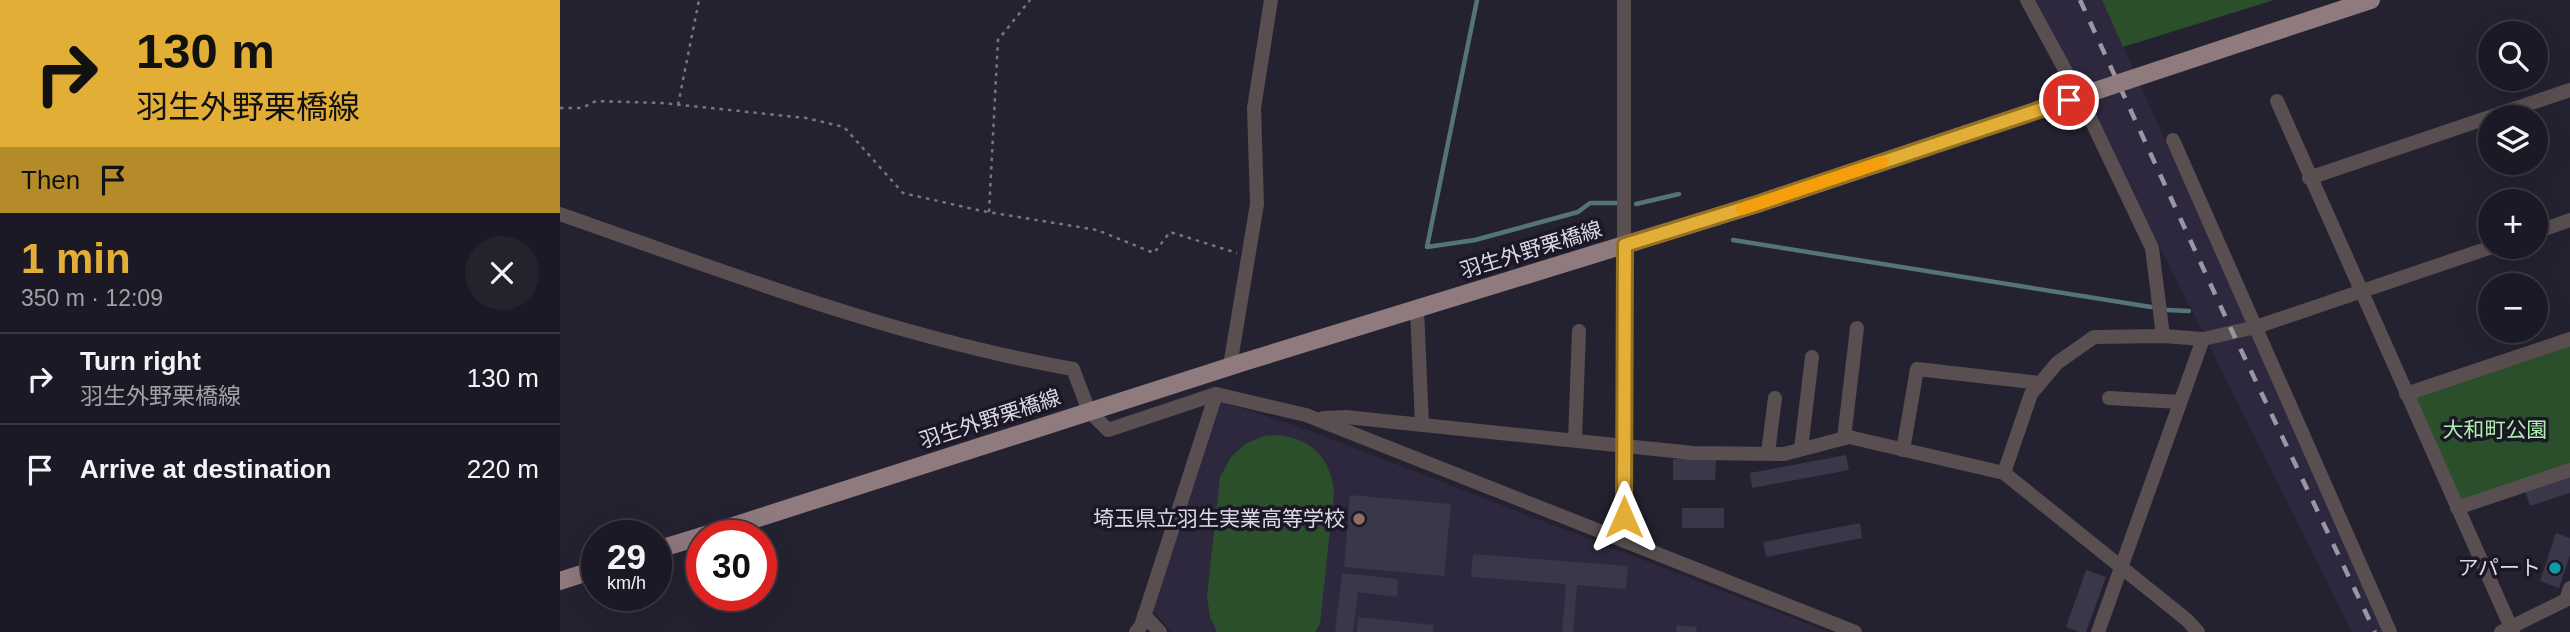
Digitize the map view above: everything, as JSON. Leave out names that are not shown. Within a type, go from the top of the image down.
[{"type":"main road","name":"羽生外野栗橋線","points":[[752,520],[1230,366],[1757,204],[2371,0]]},
{"type":"main road","points":[[560,581],[581,574]]},
{"type":"street","points":[[1230,366],[1257,204],[1255,108],[1271,0]]},
{"type":"street","points":[[1624,0],[1624,541]]},
{"type":"street","points":[[2027,0],[2082,102],[2152,248],[2163,336]]},
{"type":"street","points":[[2309,178],[2570,90]]},
{"type":"street","points":[[2277,101],[2508,630],[2569,597]]},
{"type":"street","points":[[2173,140],[2390,632]]},
{"type":"street","points":[[560,214],[849,315],[1020,360],[1073,369],[1089,411],[1108,430],[1216,394],[1314,418],[1836,628],[1855,632]]},
{"type":"street","points":[[2548,228],[2570,220]]},
{"type":"street","points":[[2004,473],[2031,394],[2057,363],[2094,337],[2163,336],[2203,340],[2256,327],[2478,252]]},
{"type":"street","points":[[1417,309],[1422,425]]},
{"type":"street","points":[[1844,438],[1857,328]]},
{"type":"street","points":[[1575,440],[1579,331]]},
{"type":"street","points":[[2406,394],[2570,339]]},
{"type":"street","points":[[2098,632],[2203,340]]},
{"type":"street","points":[[1801,449],[1812,357]]},
{"type":"street","points":[[1903,450],[1917,369],[2040,383]]},
{"type":"street","points":[[1136,632],[1141,626],[1216,394]]},
{"type":"street","points":[[1768,453],[1775,398]]},
{"type":"street","points":[[2109,398],[2180,402]]},
{"type":"street","points":[[1314,418],[1346,417],[1693,453],[1784,453],[1849,437],[2004,473],[2187,620],[2198,632]]},
{"type":"street","points":[[2457,508],[2570,470]]},
{"type":"street","points":[[1144,615],[1160,632]]},
{"type":"path","points":[[678,105],[699,0]]},
{"type":"path","points":[[989,212],[998,40],[1030,0]]},
{"type":"path","points":[[560,108],[582,108],[596,101],[678,105],[806,118],[844,127],[903,193],[989,212],[1097,230],[1154,253],[1170,232],[1250,257]]},
{"type":"shaded area","points":[[2035,0],[2102,0],[2248,323],[2203,332]]},
{"type":"shaded area","points":[[2253,331],[2385,632],[2352,632],[2209,345]]},
{"type":"shaded area","name":"埼玉県立羽生実業高等学校","points":[[1215,400],[1300,427],[1829,632],[1171,632],[1153,611]]},
{"type":"green space","points":[[2102,0],[2274,0],[2123,47]]},
{"type":"green space","name":"大和町公園","points":[[2570,346],[2570,465],[2459,502],[2411,396]]},
{"type":"green space","points":[[1275,435],[1309,445],[1324,460],[1332,481],[1334,493],[1320,624],[1315,632],[1217,632],[1210,617],[1207,596],[1220,477],[1231,457],[1245,444],[1264,436]]},
{"type":"building","points":[[1846,455],[1849,470],[1752,488],[1750,473]]},
{"type":"building","points":[[1673,459],[1716,459],[1715,480],[1673,480]]},
{"type":"building","points":[[2570,473],[2570,493],[2530,506],[2524,488]]},
{"type":"building","points":[[1350,495],[1451,504],[1444,576],[1344,567]]},
{"type":"building","points":[[1682,508],[1724,508],[1724,528],[1682,528]]},
{"type":"building","points":[[1860,523],[1862,538],[1766,557],[1763,542]]},
{"type":"building","name":"アパート","points":[[2556,533],[2570,538],[2570,555],[2559,588],[2540,581]]},
{"type":"building","points":[[1473,554],[1628,566],[1626,589],[1577,585],[1573,632],[1562,632],[1566,584],[1471,577]]},
{"type":"building","points":[[2086,570],[2106,577],[2086,632],[2080,632],[2066,627]]},
{"type":"building","points":[[1342,573],[1398,579],[1397,597],[1358,592],[1353,632],[1335,632]]},
{"type":"building","points":[[1358,617],[1434,625],[1433,632],[1357,632]]},
{"type":"building","points":[[1677,625],[1697,627],[1696,632],[1676,632]]},
{"type":"waterway","points":[[1477,0],[1427,247],[1475,240],[1578,212],[1590,203],[1619,203]]},
{"type":"waterway","points":[[1636,204],[1679,194]]},
{"type":"waterway","points":[[1733,240],[2151,307]]},
{"type":"waterway","points":[[2167,310],[2189,311]]},
{"type":"railway","points":[[2080,0],[2232,331],[2375,632]]},
{"type":"slow traffic","points":[[1742,209],[1882,162]]},
{"type":"place","name":"埼玉県立羽生実業高等学校","points":[[1359,519]]},
{"type":"place","name":"アパート","points":[[2555,568]]},
{"type":"route","points":[[1624,517],[1625,245],[2069,100]]}]
